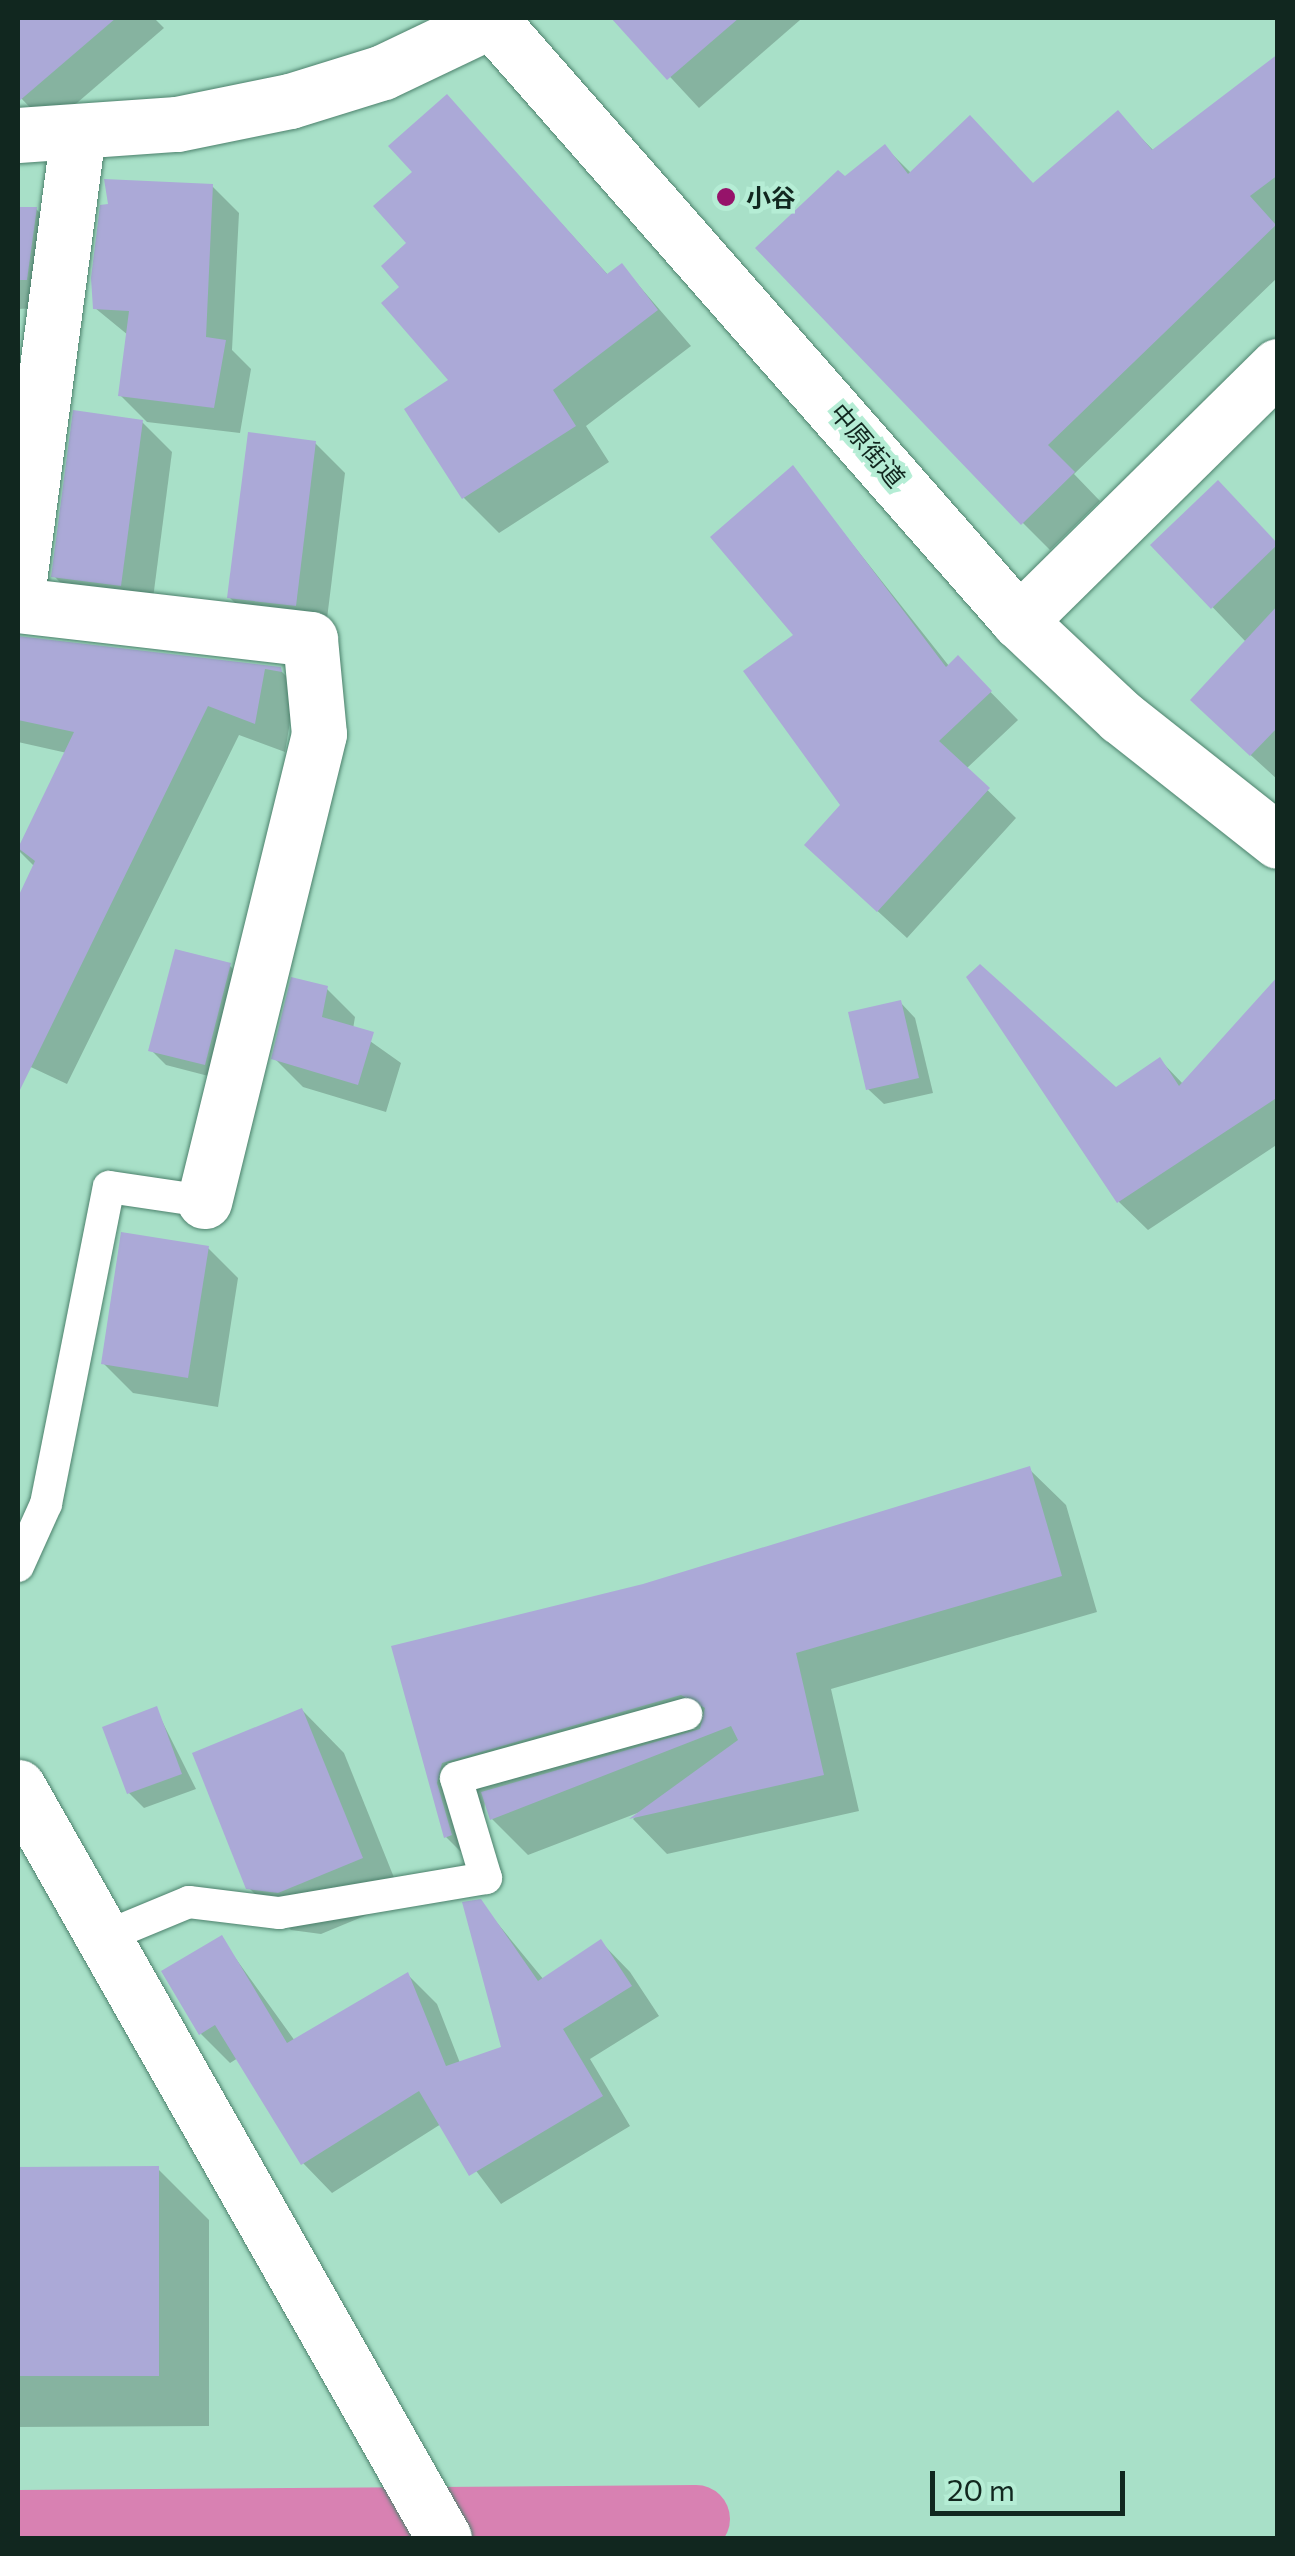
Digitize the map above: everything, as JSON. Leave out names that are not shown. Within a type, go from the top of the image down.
[{"type":"street","points":[[18,135],[78,134],[290,101],[383,72],[491,19]]},
{"type":"street","name":"中原街道","points":[[491,19],[1019,621],[1120,717],[1278,841]]},
{"type":"street","points":[[18,588],[78,134]]},
{"type":"street","points":[[1019,621],[1278,366]]},
{"type":"street","points":[[18,605],[310,640],[320,734],[204,1201]]},
{"type":"street","points":[[18,1788],[433,2518]]},
{"type":"lane","points":[[18,1566],[46,1504],[109,1187],[204,1201]]},
{"type":"lane","points":[[102,1938],[189,1902],[279,1914],[486,1878],[456,1778],[686,1714]]},
{"type":"building","points":[[18,18],[116,18],[18,102]]},
{"type":"building","points":[[611,18],[739,18],[667,80]]},
{"type":"building","points":[[1278,54],[1278,175],[1250,196],[1276,225],[1048,445],[1075,472],[1021,525],[755,248],[838,170],[845,176],[885,144],[908,174],[970,115],[1033,183],[1118,110],[1152,150]]},
{"type":"building","points":[[447,94],[607,274],[622,263],[658,310],[553,390],[576,426],[462,499],[404,409],[448,380],[381,303],[399,287],[381,266],[406,243],[373,206],[412,172],[388,146]]},
{"type":"building","points":[[104,179],[213,184],[206,337],[226,340],[214,408],[118,396],[129,311],[93,309],[91,278],[100,205],[108,204]]},
{"type":"building","points":[[18,207],[37,207],[27,280],[18,280]]},
{"type":"building","points":[[73,410],[143,420],[121,586],[51,577]]},
{"type":"building","points":[[248,432],[316,441],[296,606],[227,598]]},
{"type":"building","points":[[793,465],[946,667],[958,655],[992,691],[939,741],[990,788],[877,912],[804,845],[840,805],[743,671],[793,635],[710,537]]},
{"type":"building","points":[[1218,480],[1278,544],[1211,609],[1150,545]]},
{"type":"building","points":[[1278,605],[1278,727],[1250,756],[1190,700]]},
{"type":"building","points":[[18,636],[281,667],[282,672],[265,669],[255,724],[208,706],[18,1094],[18,897],[35,861],[18,848],[74,732],[18,720]]},
{"type":"building","points":[[175,949],[231,963],[205,1065],[148,1051]]},
{"type":"building","points":[[980,964],[1116,1087],[1160,1057],[1179,1086],[1278,976],[1278,1097],[1117,1203],[966,977]]},
{"type":"building","points":[[291,977],[328,986],[322,1017],[374,1032],[358,1085],[271,1059]]},
{"type":"building","points":[[901,1000],[919,1078],[866,1090],[848,1012]]},
{"type":"building","points":[[121,1232],[209,1246],[188,1378],[101,1364]]},
{"type":"building","points":[[1030,1466],[1062,1576],[796,1653],[824,1775],[629,1819],[738,1740],[731,1726],[490,1820],[481,1792],[700,1729],[705,1708],[681,1695],[442,1763],[437,1783],[452,1835],[444,1838],[391,1646],[643,1584]]},
{"type":"building","points":[[157,1706],[182,1774],[127,1794],[102,1727]]},
{"type":"building","points":[[302,1708],[363,1858],[278,1893],[246,1889],[192,1753]]},
{"type":"building","points":[[481,1899],[538,1981],[601,1939],[632,1986],[563,2029],[603,2096],[469,2176],[419,2091],[301,2165],[215,2025],[199,2035],[161,1971],[222,1935],[287,2043],[408,1972],[446,2066],[501,2047],[462,1902]]},
{"type":"building","points":[[159,2166],[159,2376],[18,2376],[18,2167]]},
{"type":"waterway","points":[[18,2524],[696,2519]]},
{"type":"place","name":"小谷","points":[[726,197]]}]
